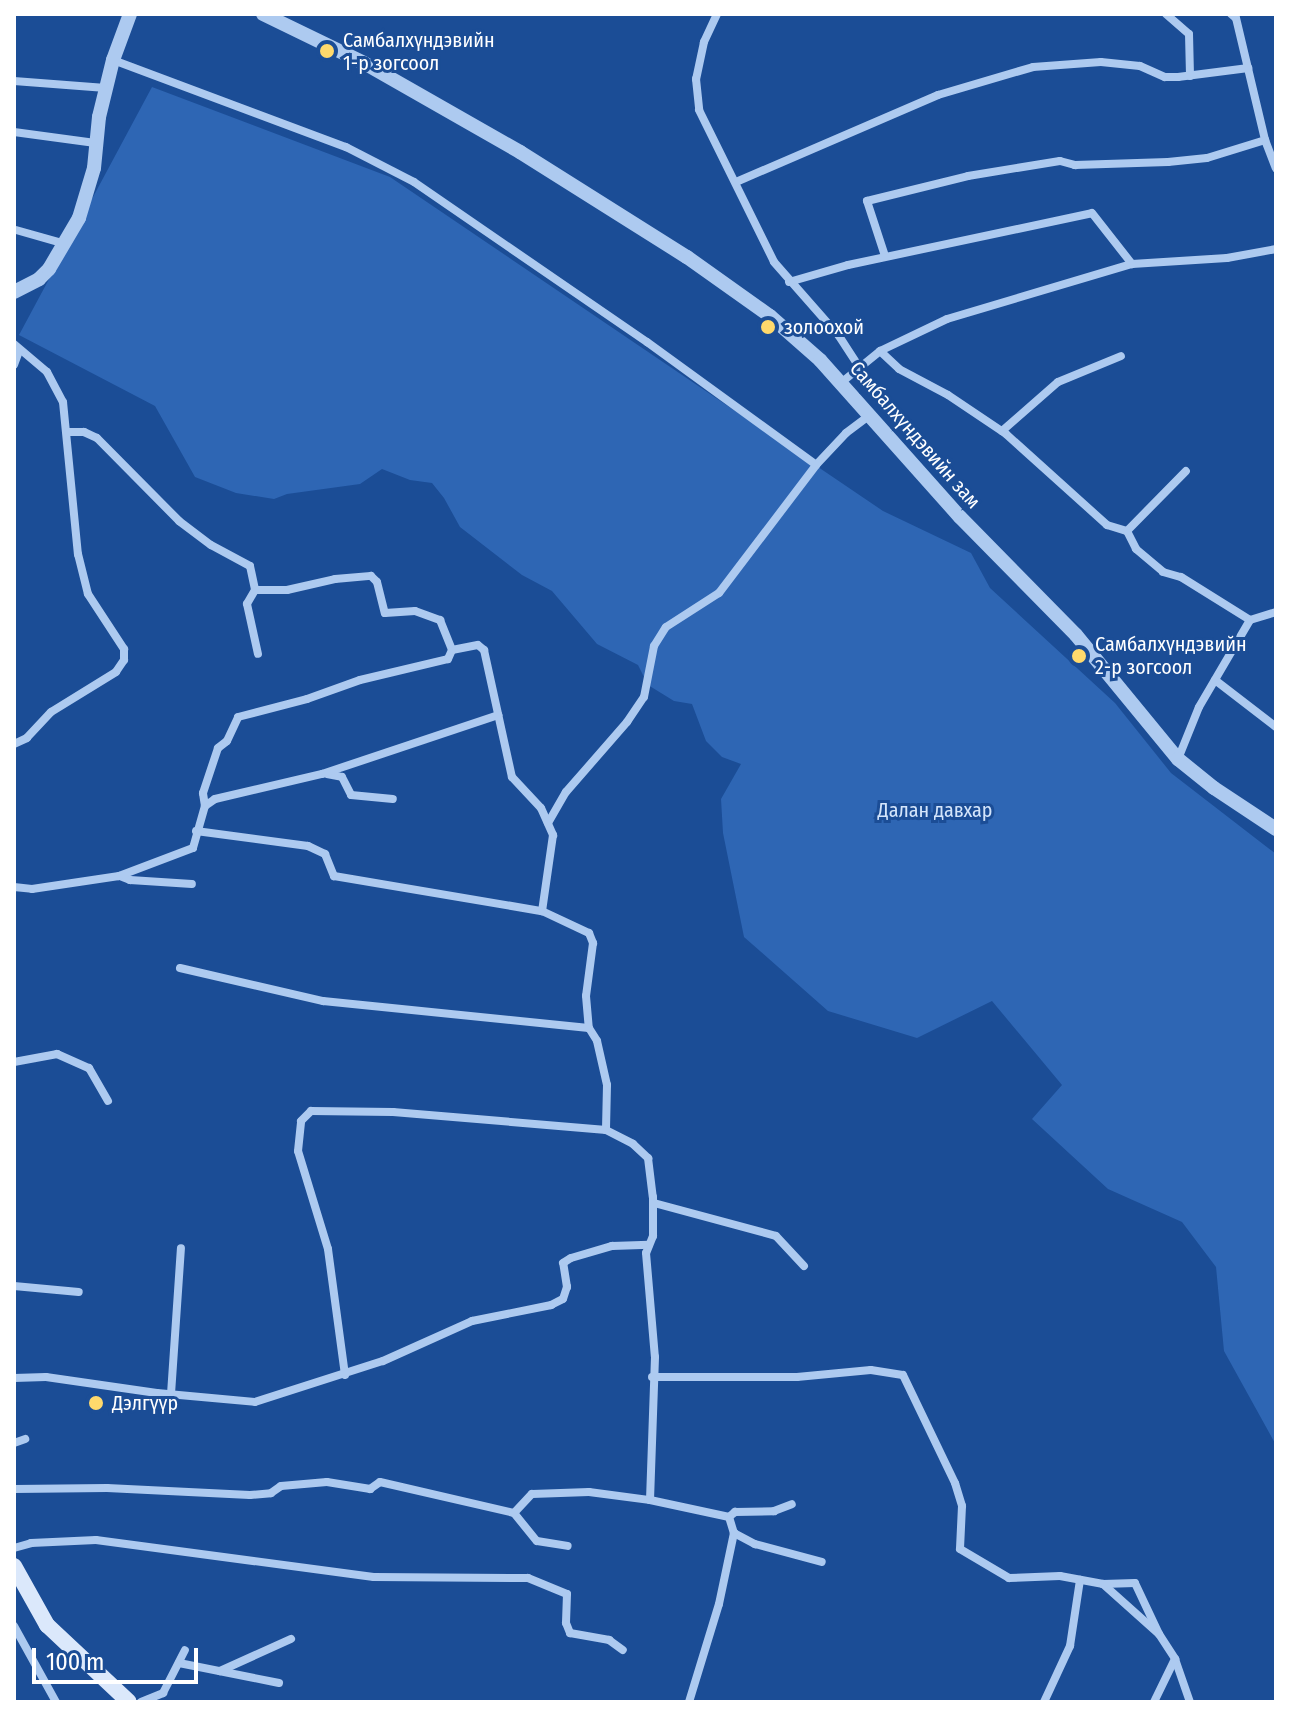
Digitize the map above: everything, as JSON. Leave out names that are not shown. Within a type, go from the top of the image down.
[{"type":"main road","points":[[14,1566],[47,1625],[129,1702]]},
{"type":"street","points":[[14,292],[39,279],[66,244],[86,199],[106,88],[130,14]]},
{"type":"street","name":"Самбалхүндэвийн зам","points":[[263,14],[397,81],[631,221],[748,299],[842,382],[991,551],[1076,635],[1178,759],[1214,788],[1276,829]]},
{"type":"street","points":[[717,14],[704,42],[696,79],[697,100],[763,244],[789,282],[839,336],[858,365]]},
{"type":"street","points":[[1166,14],[1189,34],[1190,76]]},
{"type":"street","points":[[1231,14],[1236,18],[1265,140],[1276,168]]},
{"type":"street","points":[[113,60],[346,147],[414,182],[647,342],[816,465]]},
{"type":"street","points":[[736,182],[938,95],[1033,67],[1101,62],[1140,66],[1165,77],[1248,68]]},
{"type":"street","points":[[14,81],[106,88]]},
{"type":"street","points":[[14,132],[95,143]]},
{"type":"street","points":[[885,256],[867,201],[968,176],[1060,161],[1075,165],[1168,162],[1207,158],[1265,140]]},
{"type":"street","points":[[789,282],[885,256],[1092,213],[1132,264]]},
{"type":"street","points":[[16,230],[66,244]]},
{"type":"street","points":[[842,382],[858,365],[880,351],[935,324],[987,305],[1132,264],[1227,258],[1276,249]]},
{"type":"street","points":[[14,365],[16,347]]},
{"type":"street","points":[[14,744],[27,738],[51,712],[116,672],[124,660],[124,649],[88,594],[78,554],[68,432],[56,386],[47,372],[16,347]]},
{"type":"street","points":[[880,351],[899,369],[948,395],[1002,431],[1107,525],[1127,531],[1136,549],[1163,572],[1181,577],[1250,620]]},
{"type":"street","points":[[1002,431],[1058,382],[1121,356]]},
{"type":"street","points":[[548,823],[566,792],[627,722],[644,697],[654,646],[666,627],[719,593],[816,465],[846,433],[870,415]]},
{"type":"street","points":[[68,432],[84,432],[97,438],[179,521],[250,566],[255,590],[247,604],[258,654]]},
{"type":"street","points":[[1127,531],[1186,471]]},
{"type":"street","points":[[14,887],[32,889],[119,876],[193,848],[205,806],[203,793],[218,748],[227,741],[238,717],[448,659],[452,650],[440,620],[415,611],[385,613],[377,582],[371,576],[335,579],[287,590],[255,590]]},
{"type":"street","points":[[1178,759],[1199,707],[1250,620],[1276,612]]},
{"type":"street","points":[[452,650],[478,645],[484,650],[512,777],[541,808],[553,835],[542,911]]},
{"type":"street","points":[[1215,680],[1276,727]]},
{"type":"street","points":[[205,806],[215,799],[322,774],[498,715]]},
{"type":"street","points":[[322,774],[342,777],[351,795],[393,799]]},
{"type":"street","points":[[196,831],[308,846],[325,854],[334,876],[542,911],[589,933],[593,943],[586,996],[589,1028],[597,1041],[607,1085],[606,1130]]},
{"type":"street","points":[[119,876],[130,880],[192,884]]},
{"type":"street","points":[[180,968],[323,1001],[589,1028]]},
{"type":"street","points":[[14,1062],[57,1054],[89,1068],[108,1101]]},
{"type":"street","points":[[345,1375],[328,1249],[298,1151],[301,1121],[311,1111],[393,1112],[606,1130],[633,1144],[648,1158],[654,1203],[646,1253],[655,1357],[650,1500]]},
{"type":"street","points":[[654,1203],[776,1236],[804,1266]]},
{"type":"street","points":[[14,1378],[46,1377],[255,1402],[345,1375],[472,1321],[563,1299],[567,1287],[563,1263],[612,1246],[649,1245]]},
{"type":"street","points":[[171,1394],[181,1248]]},
{"type":"street","points":[[14,1286],[79,1292]]},
{"type":"street","points":[[652,1377],[797,1377],[871,1370],[903,1375],[955,1483],[962,1506],[960,1549],[1009,1578],[1060,1576],[1103,1584],[1135,1583],[1159,1634],[1175,1659],[1190,1702]]},
{"type":"street","points":[[14,1443],[25,1439]]},
{"type":"street","points":[[14,1489],[107,1488],[250,1495],[271,1493],[281,1486],[327,1482],[370,1489],[380,1482],[514,1513],[537,1541],[568,1546]]},
{"type":"street","points":[[514,1513],[532,1494],[589,1492],[650,1500],[729,1517]]},
{"type":"street","points":[[729,1517],[735,1512],[774,1511],[792,1504]]},
{"type":"street","points":[[689,1702],[719,1604],[734,1533],[729,1517]]},
{"type":"street","points":[[734,1533],[755,1544],[822,1562]]},
{"type":"street","points":[[14,1548],[31,1543],[96,1540],[374,1577],[528,1578],[567,1594],[566,1623],[570,1633],[609,1640],[623,1650]]},
{"type":"street","points":[[1044,1702],[1070,1646],[1080,1580]]},
{"type":"street","points":[[1103,1584],[1159,1634]]},
{"type":"street","points":[[14,1626],[55,1702]]},
{"type":"street","points":[[220,1672],[291,1639]]},
{"type":"street","points":[[141,1702],[163,1693],[185,1650]]},
{"type":"street","points":[[1154,1702],[1175,1659]]},
{"type":"street","points":[[179,1663],[279,1683]]},
{"type":"green space","name":"Далан давхар","points":[[152,87],[390,177],[883,511],[971,553],[990,588],[1115,703],[1171,773],[1276,854],[1276,1445],[1224,1351],[1216,1267],[1182,1222],[1108,1189],[1032,1119],[1062,1085],[992,1001],[917,1038],[828,1011],[744,937],[723,833],[721,799],[741,764],[722,757],[706,741],[692,704],[674,701],[648,685],[638,665],[597,644],[552,591],[522,575],[460,527],[432,483],[410,480],[382,469],[360,484],[287,494],[274,499],[236,493],[195,477],[155,406],[19,335]]},
{"type":"place","name":"Самбалхүндэвийн 1-р зогсоол","points":[[327,51]]},
{"type":"place","name":"золоохой","points":[[768,327]]},
{"type":"place","name":"Самбалхүндэвийн 2-р зогсоол","points":[[1079,656]]},
{"type":"place","name":"Дэлгүүр","points":[[96,1403]]}]
